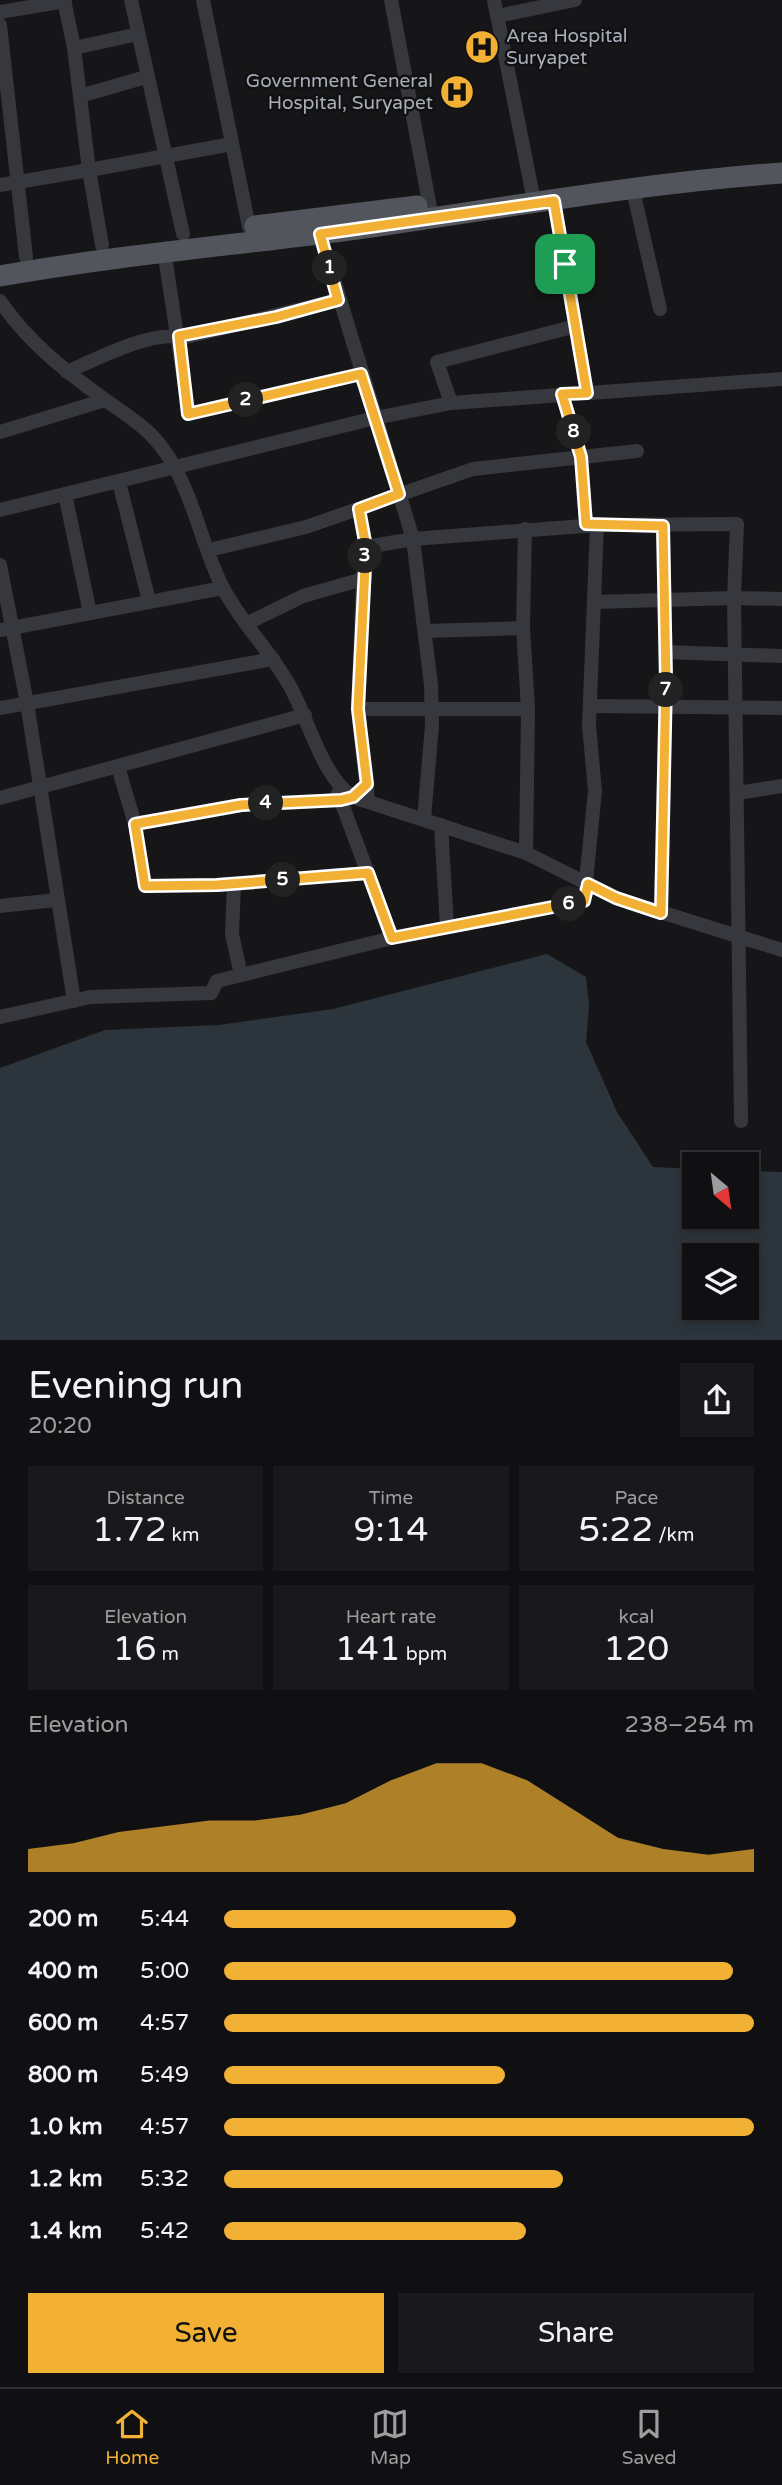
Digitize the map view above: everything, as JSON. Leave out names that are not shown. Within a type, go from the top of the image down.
[{"type":"main road","points":[[0,276],[164,250],[320,234],[532,191],[782,162]]},
{"type":"main road","points":[[0,262],[183,234],[554,201],[782,173]]},
{"type":"street","points":[[131,0],[183,234]]},
{"type":"street","points":[[203,0],[249,227]]},
{"type":"street","points":[[391,0],[431,211]]},
{"type":"street","points":[[494,0],[532,191]]},
{"type":"street","points":[[497,16],[576,0]]},
{"type":"street","points":[[0,12],[65,1],[74,48],[89,170],[103,245]]},
{"type":"street","points":[[0,25],[6,125],[19,182],[26,257]]},
{"type":"street","points":[[74,48],[138,34]]},
{"type":"street","points":[[80,96],[146,77]]},
{"type":"street","points":[[0,185],[232,144]]},
{"type":"street","points":[[632,190],[660,309]]},
{"type":"street","points":[[554,201],[587,393]]},
{"type":"street","points":[[320,234],[413,539],[426,631],[431,708],[424,819]]},
{"type":"street","points":[[164,250],[179,336],[188,414],[361,374]]},
{"type":"street","points":[[67,372],[150,340],[276,317],[338,300]]},
{"type":"street","points":[[0,301],[33,344],[67,372],[151,432],[175,468],[197,511],[223,588],[273,659],[304,715],[332,775],[347,798],[368,873],[392,938]]},
{"type":"street","points":[[451,403],[438,362],[576,326]]},
{"type":"street","points":[[0,510],[375,418],[451,403],[782,379]]},
{"type":"street","points":[[0,1017],[90,997],[211,993],[217,981],[241,975],[392,938],[584,901],[588,884],[595,791],[590,706],[594,602],[592,525],[581,457],[562,394]]},
{"type":"street","points":[[0,432],[105,400]]},
{"type":"street","points":[[209,550],[306,527],[473,469],[636,451]]},
{"type":"street","points":[[119,482],[149,601]]},
{"type":"street","points":[[65,494],[90,613]]},
{"type":"street","points":[[359,509],[366,547],[358,709],[368,801]]},
{"type":"street","points":[[366,547],[413,539],[525,529],[592,525],[737,524],[734,598],[740,937],[740,1121]]},
{"type":"street","points":[[661,913],[665,707],[663,526]]},
{"type":"street","points":[[525,529],[523,628],[528,709],[526,853]]},
{"type":"street","points":[[0,565],[6,629],[27,703],[74,1001]]},
{"type":"street","points":[[248,623],[303,596],[363,579]]},
{"type":"street","points":[[6,629],[223,588]]},
{"type":"street","points":[[594,602],[782,599]]},
{"type":"street","points":[[426,631],[523,628]]},
{"type":"street","points":[[665,652],[782,656]]},
{"type":"street","points":[[0,708],[273,659]]},
{"type":"street","points":[[590,706],[782,708]]},
{"type":"street","points":[[358,709],[528,709]]},
{"type":"street","points":[[0,798],[304,715]]},
{"type":"street","points":[[118,767],[135,824],[145,886],[234,884],[368,873]]},
{"type":"street","points":[[347,798],[367,784]]},
{"type":"street","points":[[737,793],[782,786]]},
{"type":"street","points":[[135,824],[241,805],[347,798],[368,801],[526,853],[616,898],[782,950]]},
{"type":"street","points":[[441,825],[447,927]]},
{"type":"street","points":[[234,884],[232,934],[241,975]]},
{"type":"street","points":[[0,906],[56,900]]},
{"type":"shaded area","points":[[547,954],[586,977],[589,1006],[586,1042],[617,1112],[653,1167],[682,1168],[682,1229],[759,1229],[760,1171],[782,1172],[782,1340],[0,1340],[0,1068],[105,1030],[219,1025],[333,1009]]},
{"type":"place","name":"Area Hospital Suryapet","points":[[482,47]]},
{"type":"place","name":"Government General Hospital, Suryapet","points":[[457,92]]},
{"type":"route","points":[[554,201],[565,264],[587,393],[562,394],[581,457],[586,524],[663,526],[666,680],[661,913],[616,898],[588,884],[584,901],[392,938],[368,873],[217,885],[145,886],[135,824],[241,805],[341,800],[353,797],[367,784],[358,709],[366,547],[359,509],[399,494],[361,374],[188,414],[179,336],[182,338],[276,317],[338,300],[320,234],[554,201]]}]
